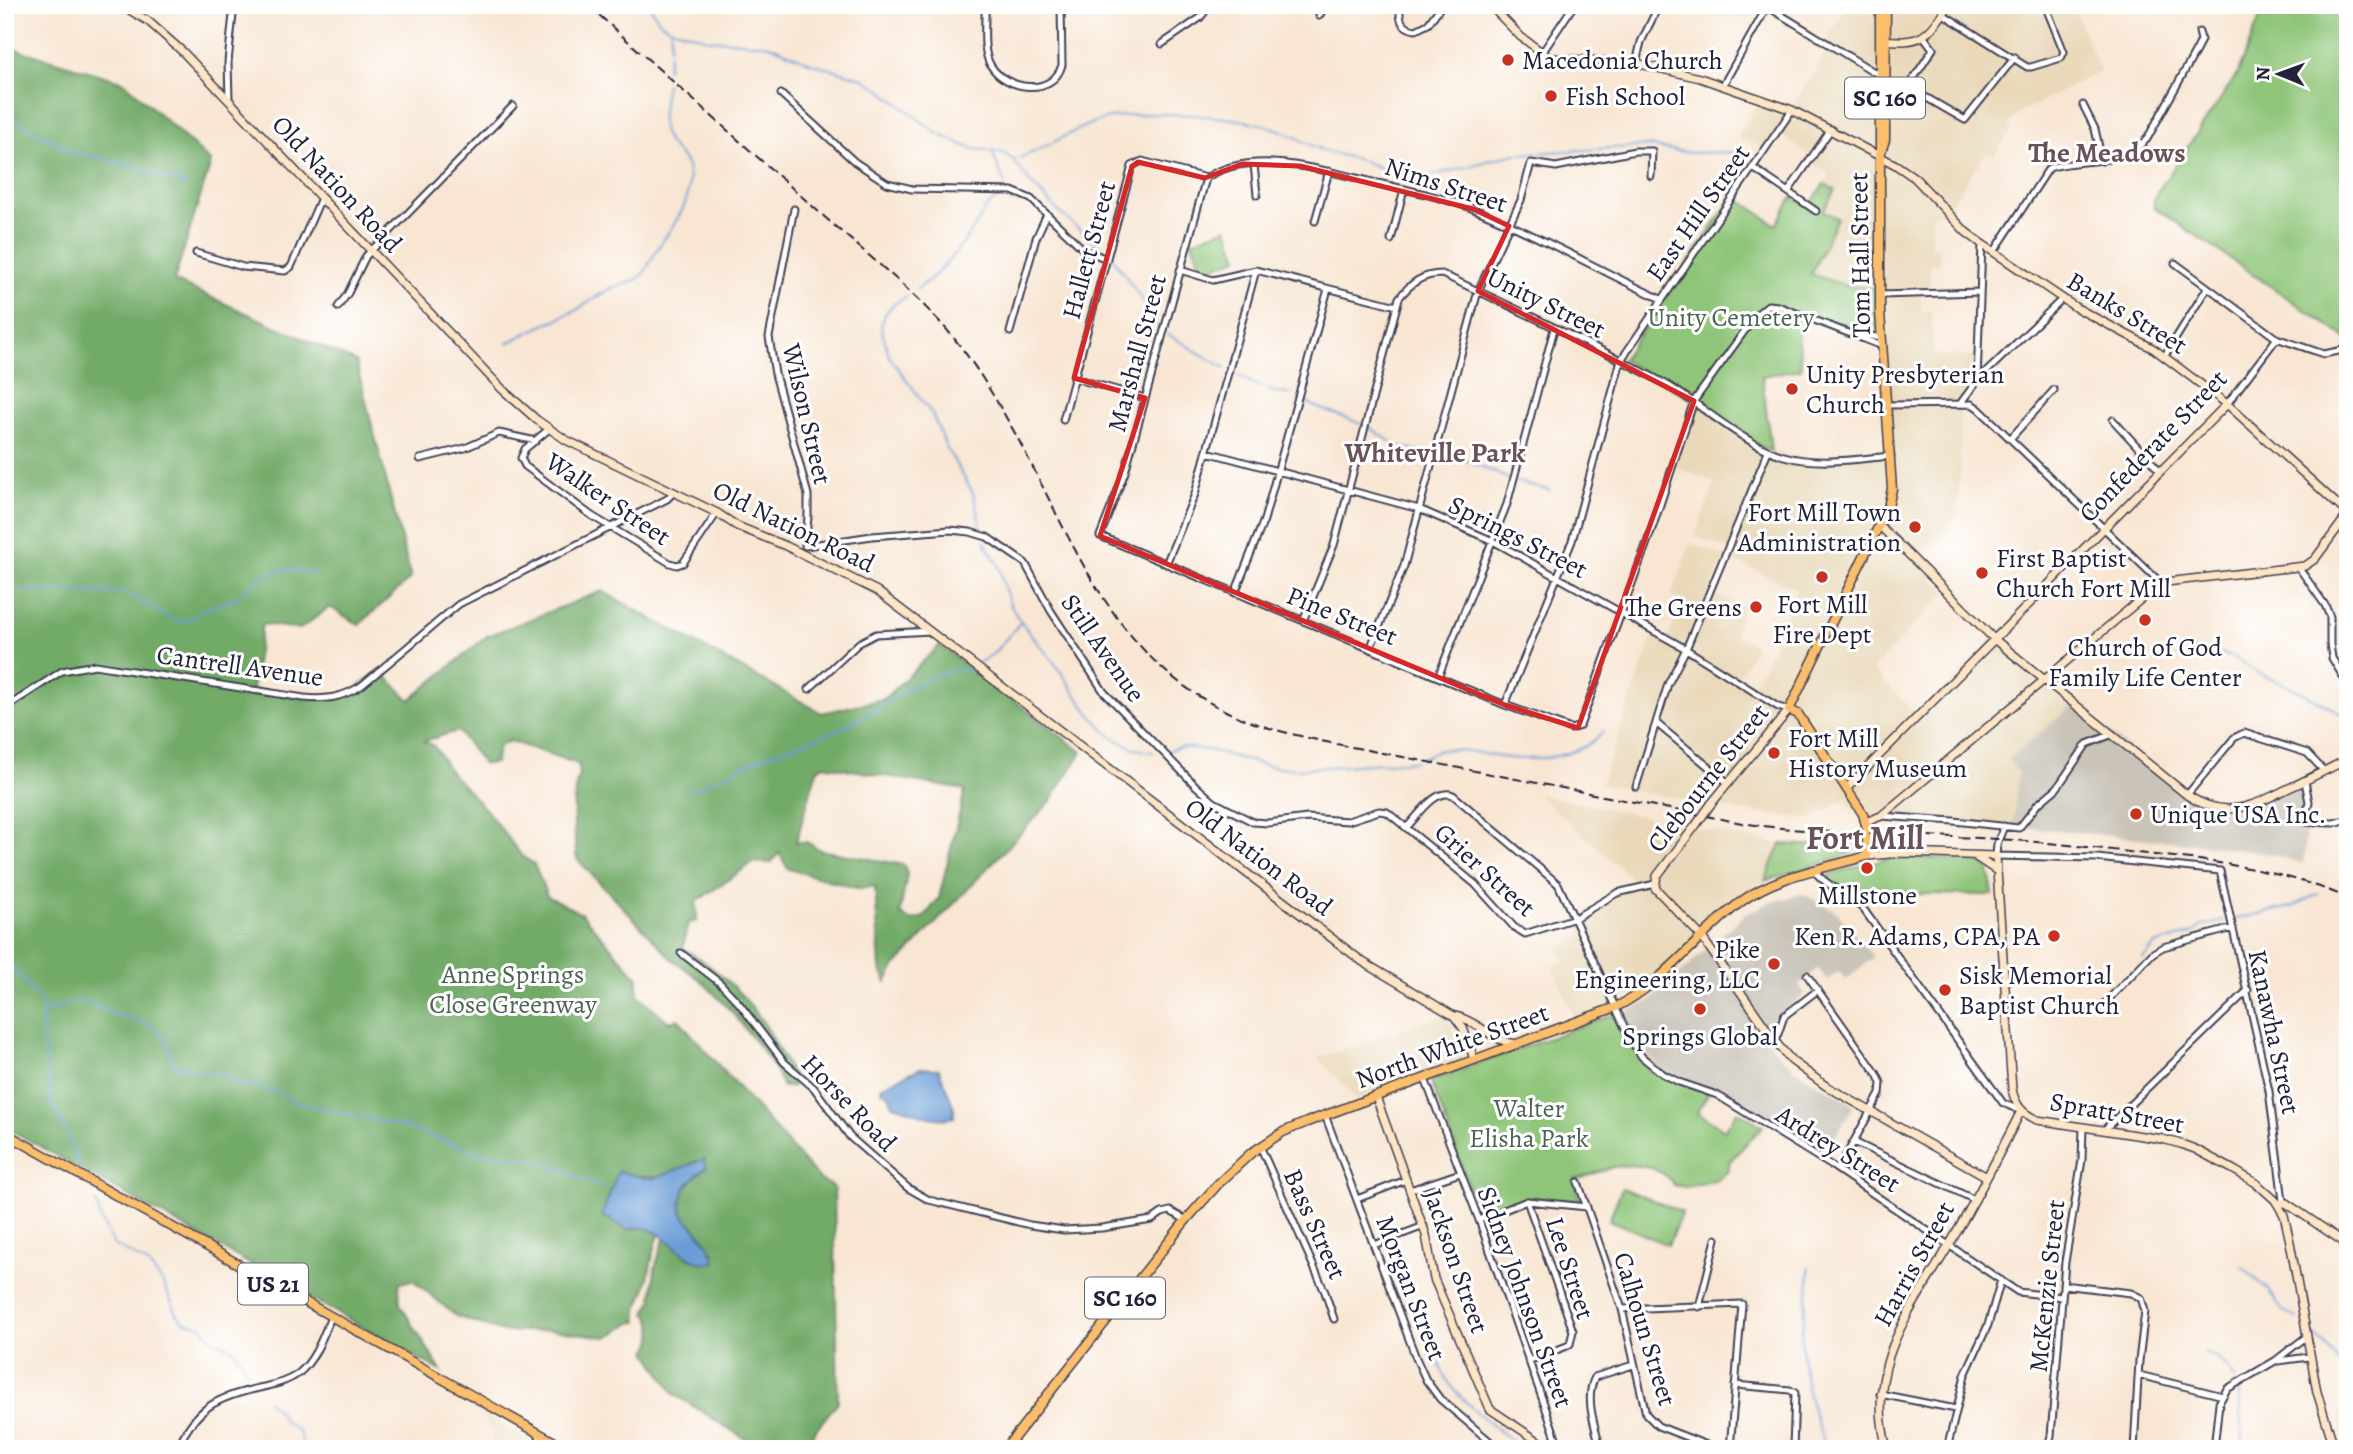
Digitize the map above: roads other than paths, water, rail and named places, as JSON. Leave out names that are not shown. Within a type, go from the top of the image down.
[{"type":"main road","name":"Tom Hall Street","points":[[1880,5],[1885,139],[1880,155]]},
{"type":"main road","name":"Tom Hall Street","points":[[1789,709],[1891,495],[1891,456],[1880,295],[1879,75],[1886,5]]},
{"type":"main road","points":[[1789,709],[1798,714],[1866,822],[1867,856]]},
{"type":"main road","name":"North White Street","points":[[1251,1153],[1283,1132],[1325,1115],[1616,1007],[1648,988],[1701,936],[1758,891],[1776,882],[1867,856]]},
{"type":"main road","name":"US 21","points":[[5,1133],[567,1449]]},
{"type":"main road","name":"SC 160","points":[[1005,1449],[1186,1220],[1251,1153]]},
{"type":"street","points":[[5,13],[15,5]]},
{"type":"street","name":"Old Nation Road","points":[[121,5],[163,33],[503,390],[549,429],[584,449],[717,513],[737,526],[786,546],[877,591],[1363,962],[1454,1016],[1464,1018],[1503,1042],[1516,1044]]},
{"type":"street","points":[[229,100],[228,62],[234,5]]},
{"type":"street","points":[[985,5],[990,65],[1005,81],[1035,87],[1046,85],[1060,74],[1061,5]]},
{"type":"street","points":[[1162,44],[1200,18],[1210,5]]},
{"type":"street","points":[[1319,16],[1326,5]]},
{"type":"street","points":[[1400,5],[1400,21],[1404,27],[1416,30],[1428,24],[1442,5]]},
{"type":"street","points":[[1490,5],[1521,37],[1542,53],[1574,5]]},
{"type":"street","points":[[1636,63],[1641,42],[1659,5]]},
{"type":"street","points":[[1883,40],[1915,40],[1924,37],[1949,5]]},
{"type":"street","points":[[1943,14],[2027,67],[2061,58],[2064,52],[2045,5]]},
{"type":"street","points":[[1723,85],[1766,6],[1879,75]]},
{"type":"street","points":[[1994,252],[2049,168],[2118,158],[2130,153],[2147,139],[2197,49],[2201,40],[2199,32]]},
{"type":"street","points":[[1924,37],[1933,49],[1908,87],[1965,120],[2015,57]]},
{"type":"street","name":"Banks Street","points":[[1542,53],[1550,58],[1566,60],[1636,63],[1723,85],[1792,110],[1880,155],[1915,178],[1982,244],[2062,299],[2164,357],[2227,404],[2348,514]]},
{"type":"street","points":[[781,94],[855,162],[887,183],[912,189],[1012,191],[1031,200],[1084,250],[1107,259]]},
{"type":"street","points":[[2082,105],[2095,129],[2102,161]]},
{"type":"street","points":[[338,307],[348,293],[362,261],[513,106]]},
{"type":"street","name":"East Hill Street","points":[[1505,705],[1573,541],[1621,360],[1792,110]]},
{"type":"street","points":[[1788,192],[1831,129]]},
{"type":"street","points":[[1370,649],[1404,566],[1478,292],[1521,200],[1531,163],[1556,167],[1636,151],[1652,151],[1651,176]]},
{"type":"street","name":"Hallett Street","points":[[1063,420],[1134,164],[1142,161],[1206,178]]},
{"type":"street","points":[[1254,164],[1257,195]]},
{"type":"street","name":"Nims Street","points":[[1206,178],[1230,167],[1254,164],[1329,171],[1404,189],[1474,209],[1661,299]]},
{"type":"street","points":[[1753,168],[1816,211]]},
{"type":"street","points":[[1315,222],[1329,171]]},
{"type":"street","name":"Marshall Street","points":[[1100,536],[1125,472],[1206,178]]},
{"type":"street","points":[[1391,240],[1404,189]]},
{"type":"street","points":[[196,253],[243,267],[285,271],[291,267],[321,198]]},
{"type":"street","name":"Wilson Street","points":[[794,209],[769,337],[775,374],[808,495],[805,546]]},
{"type":"street","points":[[1010,332],[1036,238],[1047,214]]},
{"type":"street","points":[[1977,381],[1982,244]]},
{"type":"street","points":[[2175,263],[2277,338],[2324,354],[2348,349]]},
{"type":"street","points":[[1180,270],[1213,280],[1256,270],[1397,306],[1334,545],[1303,621]]},
{"type":"street","points":[[1166,564],[1195,494],[1256,270]]},
{"type":"street","name":"Unity Street","points":[[1397,306],[1399,298],[1410,285],[1432,274],[1442,274],[1621,360],[1694,401],[1768,451],[1809,461],[1891,456]]},
{"type":"street","points":[[2164,357],[2207,288]]},
{"type":"street","points":[[1235,593],[1264,520],[1328,289]]},
{"type":"street","points":[[1880,295],[1980,292]]},
{"type":"street","points":[[1960,404],[1977,381],[2062,299]]},
{"type":"street","points":[[1622,612],[1694,401],[1756,315],[1768,305],[1785,308],[1857,336],[1862,334],[1882,342]]},
{"type":"street","points":[[1438,677],[1507,504],[1554,329]]},
{"type":"street","name":"Confederate Street","points":[[1847,788],[2227,404],[2277,338]]},
{"type":"street","points":[[1074,379],[1145,398]]},
{"type":"street","points":[[2010,439],[2054,390]]},
{"type":"street","points":[[1887,405],[1972,404],[2161,583]]},
{"type":"street","points":[[2113,420],[2160,471]]},
{"type":"street","name":"Walker Street","points":[[549,429],[522,451],[524,464],[566,498],[670,563],[681,564],[717,513]]},
{"type":"street","name":"Walker Street","points":[[419,459],[465,448],[499,433],[536,441]]},
{"type":"street","points":[[1636,786],[1668,684],[1686,649],[1768,451]]},
{"type":"street","name":"Springs Street","points":[[1207,452],[1419,509],[1493,541],[1686,649],[1778,707],[1789,709]]},
{"type":"street","name":"Cantrell Avenue","points":[[5,708],[62,671],[95,664],[293,696],[322,700],[336,698],[361,686],[458,604],[667,499],[674,492]]},
{"type":"street","points":[[1866,822],[1881,816],[2161,583],[2299,568],[2315,559],[2348,514]]},
{"type":"street","points":[[1879,525],[1994,639],[2187,795],[2208,806],[2234,809],[2258,804],[2348,759]]},
{"type":"street","name":"Still Avenue","points":[[805,546],[872,536],[950,530],[987,537],[1025,563],[1051,611],[1104,692],[1214,802],[1253,822],[1268,823],[1307,818],[1348,821],[1383,811],[1392,814],[1408,827]]},
{"type":"street","name":"Pine Street","points":[[1100,536],[1505,705],[1571,729],[1580,726],[1622,612]]},
{"type":"street","points":[[803,556],[805,546]]},
{"type":"street","points":[[2299,568],[2325,605],[2330,617],[2333,658],[2348,685]]},
{"type":"street","points":[[809,689],[859,643],[876,634],[930,631]]},
{"type":"street","name":"Clebourne Street","points":[[1789,709],[1727,782],[1657,876],[1657,891],[1701,936],[1792,1060],[1810,1075],[1871,1112],[1987,1177]]},
{"type":"street","points":[[1656,723],[1727,782]]},
{"type":"street","points":[[1881,816],[2019,828],[2036,805],[2057,788],[2087,744],[2113,733]]},
{"type":"street","points":[[2187,795],[2234,738],[2244,733],[2307,753],[2324,771]]},
{"type":"street","points":[[2305,781],[2309,802],[2305,822],[2334,823],[2348,819]]},
{"type":"street","name":"Ardrey Street","points":[[1408,827],[1437,796],[1443,793],[1451,794],[1558,884],[1630,1041],[1655,1069],[1679,1082],[1717,1096],[1838,1170],[2018,1292],[2062,1297]]},
{"type":"street","points":[[1867,856],[1902,853],[1996,856],[1997,844],[2004,826]]},
{"type":"street","name":"Grier Street","points":[[1408,827],[1475,884],[1519,932],[1532,933],[1575,918],[1618,893],[1655,884]]},
{"type":"street","points":[[1972,856],[1997,871]]},
{"type":"street","name":"Spratt Street","points":[[1996,856],[2012,1089],[2021,1111],[2037,1120],[2162,1139],[2195,1149],[2256,1184],[2280,1202],[2289,1235],[2309,1357],[2322,1410],[2338,1449]]},
{"type":"street","name":"Kanawha Street","points":[[1996,856],[2097,858],[2220,871],[2269,1091],[2280,1202]]},
{"type":"street","points":[[1815,872],[1823,881],[1854,900],[1864,910],[2003,1103],[2021,1111]]},
{"type":"street","points":[[2090,1013],[2099,1009],[2153,953],[2163,947],[2233,928]]},
{"type":"street","name":"Horse Road","points":[[681,953],[720,983],[784,1062],[814,1088],[850,1137],[908,1188],[929,1199],[1064,1230],[1102,1228],[1153,1220],[1170,1211],[1186,1220]]},
{"type":"street","points":[[1807,975],[1881,1083],[1880,1094],[1838,1170]]},
{"type":"street","points":[[1774,1039],[1784,1016],[1818,990]]},
{"type":"street","points":[[2104,1130],[2248,990]]},
{"type":"street","points":[[1454,1016],[1463,1028],[1474,1059]]},
{"type":"street","name":"Sidney Johnson Street","points":[[1425,1079],[1479,1220],[1560,1449]]},
{"type":"street","name":"Jackson Street","points":[[1376,1097],[1424,1226],[1434,1279],[1490,1409],[1550,1449]]},
{"type":"street","name":"Harris Street","points":[[1887,1449],[1881,1422],[1880,1394],[1891,1349],[1901,1323],[1975,1200],[2021,1111]]},
{"type":"street","name":"Morgan Street","points":[[1325,1115],[1426,1380],[1440,1399],[1499,1449]]},
{"type":"street","name":"McKenzie Street","points":[[2047,1449],[2051,1436],[2063,1285],[2082,1160],[2083,1127]]},
{"type":"street","points":[[1854,1142],[1975,1200]]},
{"type":"street","name":"Bass Street","points":[[1260,1146],[1325,1292],[1334,1319]]},
{"type":"street","points":[[1410,1190],[1460,1173]]},
{"type":"street","points":[[1357,1199],[1406,1180]]},
{"type":"street","name":"Calhoun Street","points":[[1578,1182],[1622,1309],[1642,1405],[1651,1421],[1658,1426],[1717,1449]]},
{"type":"street","points":[[1479,1220],[1527,1201],[1587,1207]]},
{"type":"street","name":"Lee Street","points":[[1527,1201],[1573,1331],[1567,1346],[1528,1361]]},
{"type":"street","points":[[2280,1202],[2348,1245]]},
{"type":"street","points":[[1374,1245],[1424,1226]]},
{"type":"street","points":[[1699,1307],[1716,1239]]},
{"type":"street","points":[[1949,1449],[1965,1376],[1988,1325],[2001,1280]]},
{"type":"street","points":[[2063,1285],[2131,1293],[2141,1298],[2145,1311],[2134,1449]]},
{"type":"street","points":[[1622,1309],[1742,1304],[1730,1449]]},
{"type":"street","points":[[177,1449],[193,1420],[218,1399],[272,1386],[287,1381],[298,1373],[313,1356],[331,1317]]},
{"type":"street","points":[[2214,1449],[2219,1403],[2227,1389],[2275,1361],[2306,1337]]},
{"type":"street","points":[[2275,1361],[2309,1357]]},
{"type":"street","points":[[1601,1449],[1590,1401],[1590,1386],[1595,1377],[1633,1365]]},
{"type":"street","points":[[2139,1376],[2223,1396]]},
{"type":"street","points":[[1735,1385],[1790,1390],[1795,1393],[1793,1449]]},
{"type":"street","points":[[1880,1394],[1956,1409]]},
{"type":"street","points":[[535,1449],[541,1434]]},
{"type":"street","points":[[1961,1449],[1990,1449]]},
{"type":"water","points":[[920,1068],[939,1069],[954,1108],[954,1117],[930,1117],[893,1105],[889,1095],[881,1090],[881,1087]]},
{"type":"water","points":[[705,1159],[706,1167],[684,1190],[681,1211],[706,1241],[715,1262],[693,1260],[652,1230],[628,1230],[602,1215],[618,1171],[655,1178]]},
{"type":"waterway","points":[[649,5],[661,23],[671,28],[708,39],[770,45],[811,63],[862,78],[938,134],[973,149],[1003,152],[1059,212],[1105,251]]},
{"type":"waterway","points":[[670,48],[671,29]]},
{"type":"waterway","points":[[667,69],[669,54]]},
{"type":"waterway","points":[[508,343],[576,310],[612,288],[638,279],[680,215],[688,195],[688,171],[685,162],[668,142],[663,129],[666,84]]},
{"type":"waterway","points":[[1013,160],[1099,121],[1148,114],[1216,117],[1257,124],[1280,130],[1322,150],[1398,175],[1413,176],[1443,173],[1517,154],[1648,146],[1690,153],[1742,152]]},
{"type":"waterway","points":[[5,115],[75,153],[131,165],[186,185]]},
{"type":"waterway","points":[[992,151],[1005,185]]},
{"type":"waterway","points":[[917,289],[948,262],[987,207],[1002,196]]},
{"type":"waterway","points":[[1112,257],[1158,327]]},
{"type":"waterway","points":[[907,296],[885,314],[881,327],[889,356],[932,414],[947,449],[973,493],[982,532]]},
{"type":"waterway","points":[[1167,334],[1225,368]]},
{"type":"waterway","points":[[1232,372],[1269,390],[1293,394]]},
{"type":"waterway","points":[[1300,399],[1362,424]]},
{"type":"waterway","points":[[1369,427],[1397,446],[1430,454]]},
{"type":"waterway","points":[[1438,455],[1466,460],[1511,480]]},
{"type":"waterway","points":[[1517,482],[1550,490]]},
{"type":"waterway","points":[[985,541],[998,564],[1015,613],[1094,719],[1119,741],[1153,752]]},
{"type":"waterway","points":[[21,590],[127,593],[173,620],[187,622],[205,609],[235,599],[260,578],[282,569],[314,573]]},
{"type":"waterway","points":[[5,588],[16,590]]},
{"type":"waterway","points":[[978,663],[993,654],[1020,623]]},
{"type":"waterway","points":[[2186,649],[2217,652],[2235,658],[2258,673],[2348,717]]},
{"type":"waterway","points":[[690,790],[758,759],[839,729],[937,675],[970,670]]},
{"type":"waterway","points":[[1421,759],[1441,750],[1528,759],[1557,756],[1583,747],[1604,731]]},
{"type":"waterway","points":[[1169,750],[1181,747],[1209,750],[1268,766],[1296,769],[1415,761]]},
{"type":"waterway","points":[[2340,883],[2348,878]]},
{"type":"waterway","points":[[2236,919],[2291,907],[2318,894]]},
{"type":"waterway","points":[[2143,959],[2155,945],[2193,933],[2202,926],[2225,921]]},
{"type":"waterway","points":[[5,958],[41,1001],[44,1009],[42,1030],[46,1063]]},
{"type":"waterway","points":[[44,1009],[51,1011],[69,1002],[85,1001],[157,1030],[168,1043],[171,1059],[177,1066],[223,1075],[239,1085],[256,1085],[265,1090],[279,1092],[294,1102],[405,1127],[476,1152],[536,1160],[605,1188]]},
{"type":"waterway","points":[[47,1067],[51,1104],[59,1115],[80,1167]]},
{"type":"waterway","points":[[96,1201],[101,1220],[113,1244],[148,1264],[163,1283],[177,1314],[185,1322],[201,1326],[214,1340],[233,1349],[248,1372]]},
{"type":"waterway","points":[[1809,1267],[1802,1332],[1803,1362],[1812,1406],[1826,1449]]},
{"type":"waterway","points":[[2242,1267],[2267,1289],[2283,1310],[2297,1318]]},
{"type":"waterway","points":[[1422,1311],[1435,1354],[1446,1378],[1481,1416],[1523,1449]]},
{"type":"waterway","points":[[2311,1331],[2334,1355],[2348,1377]]},
{"type":"waterway","points":[[2204,1353],[2223,1363],[2236,1380]]},
{"type":"waterway","points":[[2238,1386],[2244,1449]]},
{"type":"waterway","points":[[267,1400],[285,1422],[299,1431],[304,1449]]},
{"type":"railway","points":[[588,5],[895,278],[950,333],[999,405],[1106,602],[1133,638],[1165,671],[1204,699],[1249,721],[1321,741],[1742,823],[1838,832],[2034,842],[2198,860],[2298,880],[2348,898]]},
{"type":"place","name":"Macedonia Church","points":[[1508,60]]},
{"type":"place","name":"Fish School","points":[[1551,96]]},
{"type":"place","name":"Unity Presbyterian Church","points":[[1792,389]]},
{"type":"place","name":"Fort Mill Town Administration","points":[[1915,527]]},
{"type":"place","name":"First Baptist Church Fort Mill","points":[[1982,573]]},
{"type":"place","name":"Fort Mill Fire Dept","points":[[1822,577]]},
{"type":"place","name":"The Greens","points":[[1756,607]]},
{"type":"place","name":"Church of God Family Life Center","points":[[2145,620]]},
{"type":"place","name":"Fort Mill History Museum","points":[[1774,753]]},
{"type":"place","name":"Unique USA Inc.","points":[[2136,814]]},
{"type":"place","name":"Millstone","points":[[1867,868]]},
{"type":"place","name":"Ken R. Adams, CPA, PA","points":[[2054,936]]},
{"type":"place","name":"Pike Engineering, LLC","points":[[1774,964]]},
{"type":"place","name":"Sisk Memorial Baptist Church","points":[[1945,990]]},
{"type":"place","name":"Springs Global","points":[[1700,1009]]},
{"type":"district","name":"The Meadows","points":[[2107,153]]},
{"type":"district","name":"Whiteville Park","points":[[1435,453]]},
{"type":"district","name":"Fort Mill","points":[[1865,837]]},
{"type":"park label","name":"Unity Cemetery","points":[[1731,317]]},
{"type":"park label","name":"Anne Springs Close Greenway","points":[[513,989]]},
{"type":"park label","name":"Walter Elisha Park","points":[[1529,1123]]}]
